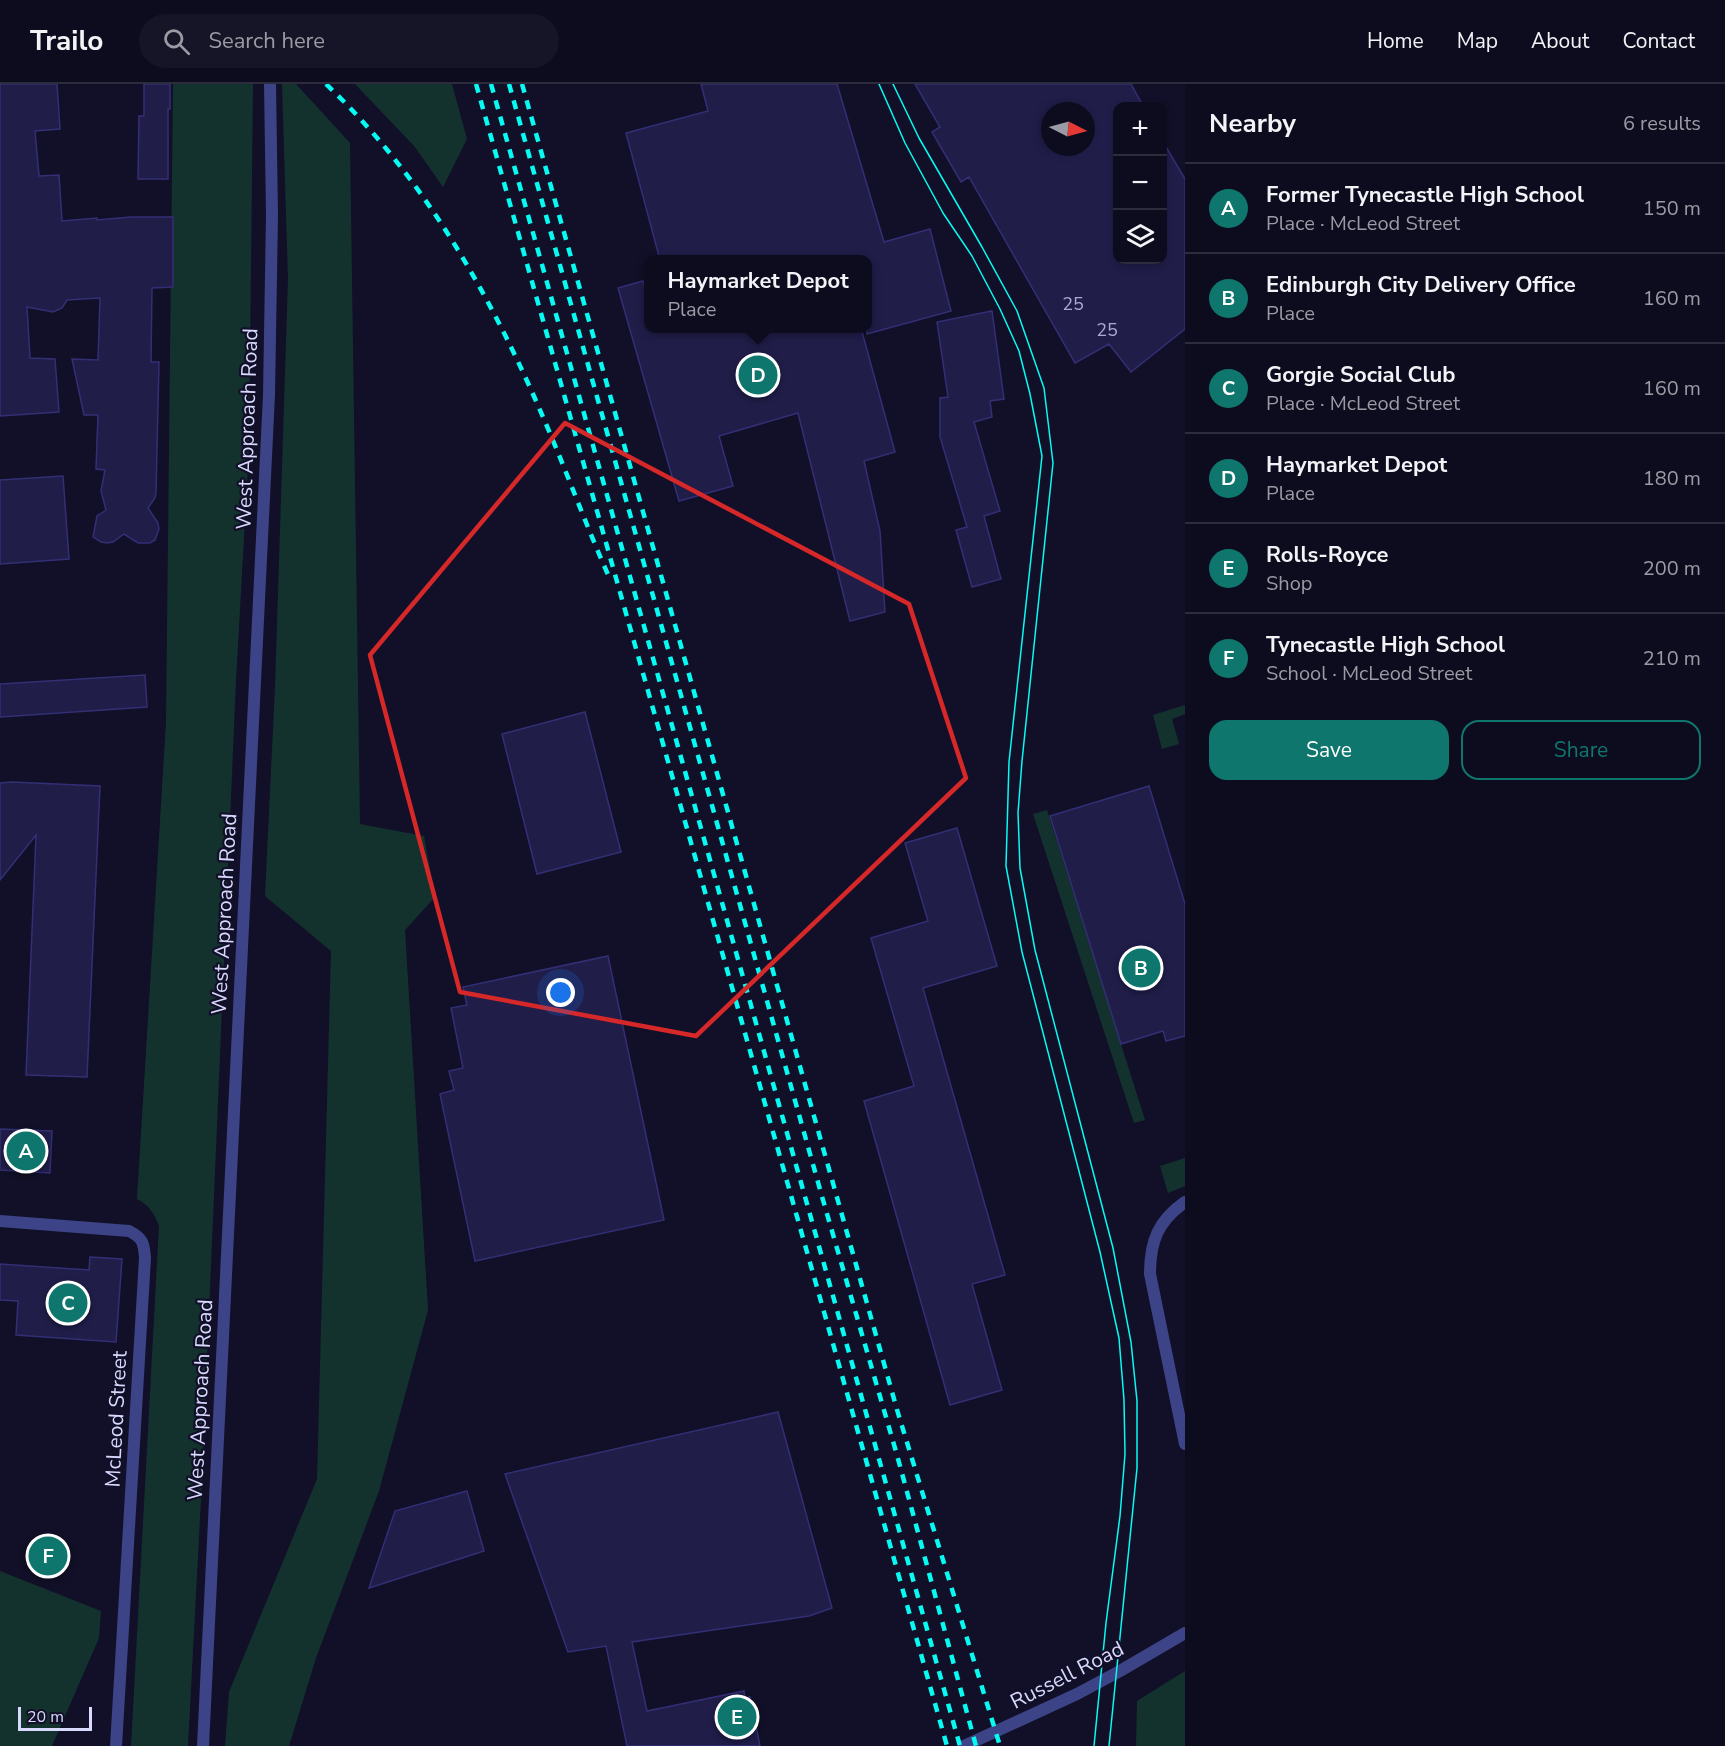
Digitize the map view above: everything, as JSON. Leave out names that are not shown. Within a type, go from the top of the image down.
[{"type":"street","name":"West Approach Road","points":[[203,1746],[269,395],[272,215],[270,84]]},
{"type":"street","points":[[1185,1202],[1173,1210],[1156,1233],[1149,1274],[1185,1444]]},
{"type":"street","name":"McLeod Street","points":[[0,1221],[129,1231],[138,1236],[144,1245],[116,1746]]},
{"type":"street","name":"Russell Road","points":[[964,1746],[1077,1694],[1185,1633]]},
{"type":"highlighted area","points":[[565,423],[909,604],[966,778],[696,1036],[460,992],[370,655]]},
{"type":"green space","points":[[173,84],[253,84],[249,448],[236,681],[201,1499],[188,1746],[131,1746],[159,1226],[151,1210],[137,1199],[166,722]]},
{"type":"green space","points":[[282,84],[296,84],[350,143],[360,824],[424,836],[435,897],[405,930],[428,1310],[379,1491],[316,1658],[289,1746],[225,1746],[229,1692],[317,1479],[331,951],[265,896],[275,687],[288,279]]},
{"type":"green space","points":[[355,84],[452,84],[467,139],[443,187],[415,147]]},
{"type":"green space","points":[[1185,705],[1185,714],[1172,719],[1179,744],[1162,749],[1153,715]]},
{"type":"green space","points":[[1047,810],[1145,1120],[1134,1123],[1033,814]]},
{"type":"green space","points":[[1185,1158],[1185,1186],[1168,1193],[1160,1166]]},
{"type":"green space","points":[[0,1571],[101,1611],[99,1638],[52,1746],[0,1746]]},
{"type":"green space","points":[[1185,1671],[1185,1746],[1136,1746],[1137,1701]]},
{"type":"building","points":[[0,84],[57,84],[60,129],[35,131],[39,176],[59,175],[62,221],[173,217],[173,287],[152,288],[151,362],[159,362],[156,493],[148,508],[158,523],[159,529],[155,540],[150,543],[138,543],[124,534],[113,542],[107,543],[93,537],[97,516],[106,510],[101,491],[105,470],[96,469],[98,415],[84,415],[72,359],[98,360],[100,298],[67,300],[62,308],[53,312],[27,307],[30,358],[55,359],[59,412],[0,416]]},
{"type":"building","points":[[144,84],[170,84],[168,179],[138,179],[139,116],[144,116]]},
{"type":"building","points":[[701,84],[837,84],[884,242],[930,229],[951,311],[872,333],[872,255],[659,255],[626,133],[708,111]]},
{"type":"building","points":[[915,84],[1131,84],[1141,102],[1113,102],[1113,264],[1167,264],[1167,148],[1185,179],[1185,329],[1131,372],[1109,344],[1075,363],[969,177],[961,182],[932,132],[940,127]]},
{"type":"building","points":[[643,281],[644,333],[862,333],[895,452],[864,461],[880,531],[885,612],[850,621],[798,413],[719,436],[733,486],[679,501],[618,288]]},
{"type":"building","points":[[992,311],[1004,399],[990,401],[992,417],[974,422],[1000,511],[984,516],[1001,579],[972,587],[956,530],[967,527],[940,437],[940,398],[948,397],[937,322]]},
{"type":"building","points":[[63,476],[69,559],[0,564],[0,480]]},
{"type":"building","points":[[145,675],[147,707],[0,717],[0,684]]},
{"type":"building","points":[[585,712],[621,852],[537,874],[502,734]]},
{"type":"building","points":[[0,783],[100,786],[87,1077],[26,1075],[36,835],[0,880]]},
{"type":"building","points":[[1149,786],[1185,904],[1185,1036],[1166,1041],[1163,1031],[1121,1044],[1050,816]]},
{"type":"building","points":[[957,828],[997,966],[923,988],[1005,1275],[972,1284],[1002,1390],[950,1405],[864,1101],[914,1086],[871,938],[928,921],[905,843]]},
{"type":"building","points":[[608,956],[664,1220],[475,1261],[440,1094],[454,1090],[449,1071],[463,1068],[451,1008],[467,1005],[463,987]]},
{"type":"building","points":[[0,1129],[52,1131],[50,1173],[0,1170]]},
{"type":"building","points":[[90,1257],[122,1259],[116,1342],[16,1335],[18,1301],[0,1300],[0,1264],[89,1270]]},
{"type":"building","points":[[778,1412],[832,1608],[809,1616],[632,1642],[647,1711],[744,1691],[745,1698],[750,1697],[760,1746],[627,1746],[606,1646],[568,1652],[505,1474]]},
{"type":"building","points":[[467,1491],[484,1551],[369,1588],[395,1511]]},
{"type":"tram line","points":[[879,84],[905,143],[943,213],[972,256],[1019,351],[1042,456],[1009,762],[1006,866],[1022,952],[1100,1252],[1119,1338],[1125,1454],[1094,1746]]},
{"type":"tram line","points":[[893,84],[919,138],[1017,311],[1044,388],[1053,463],[1022,761],[1018,813],[1020,868],[1035,950],[1113,1248],[1131,1342],[1137,1401],[1137,1468],[1109,1746]]},
{"type":"railway","points":[[326,84],[362,120],[395,159],[453,242],[479,286],[525,377],[610,579]]},
{"type":"railway","points":[[476,84],[947,1746]]},
{"type":"railway","points":[[491,84],[960,1746]]},
{"type":"railway","points":[[509,84],[897,1455],[976,1746]]},
{"type":"railway","points":[[522,84],[898,1413],[1000,1746]]},
{"type":"place","name":"Haymarket Depot","points":[[758,375]]},
{"type":"place","name":"Edinburgh City Delivery Office","points":[[1141,968]]},
{"type":"place","name":"Former Tynecastle High School","points":[[26,1151]]},
{"type":"place","name":"Gorgie Social Club","points":[[68,1303]]},
{"type":"place","name":"Tynecastle High School","points":[[48,1556]]},
{"type":"place","name":"Rolls-Royce","points":[[737,1717]]}]
